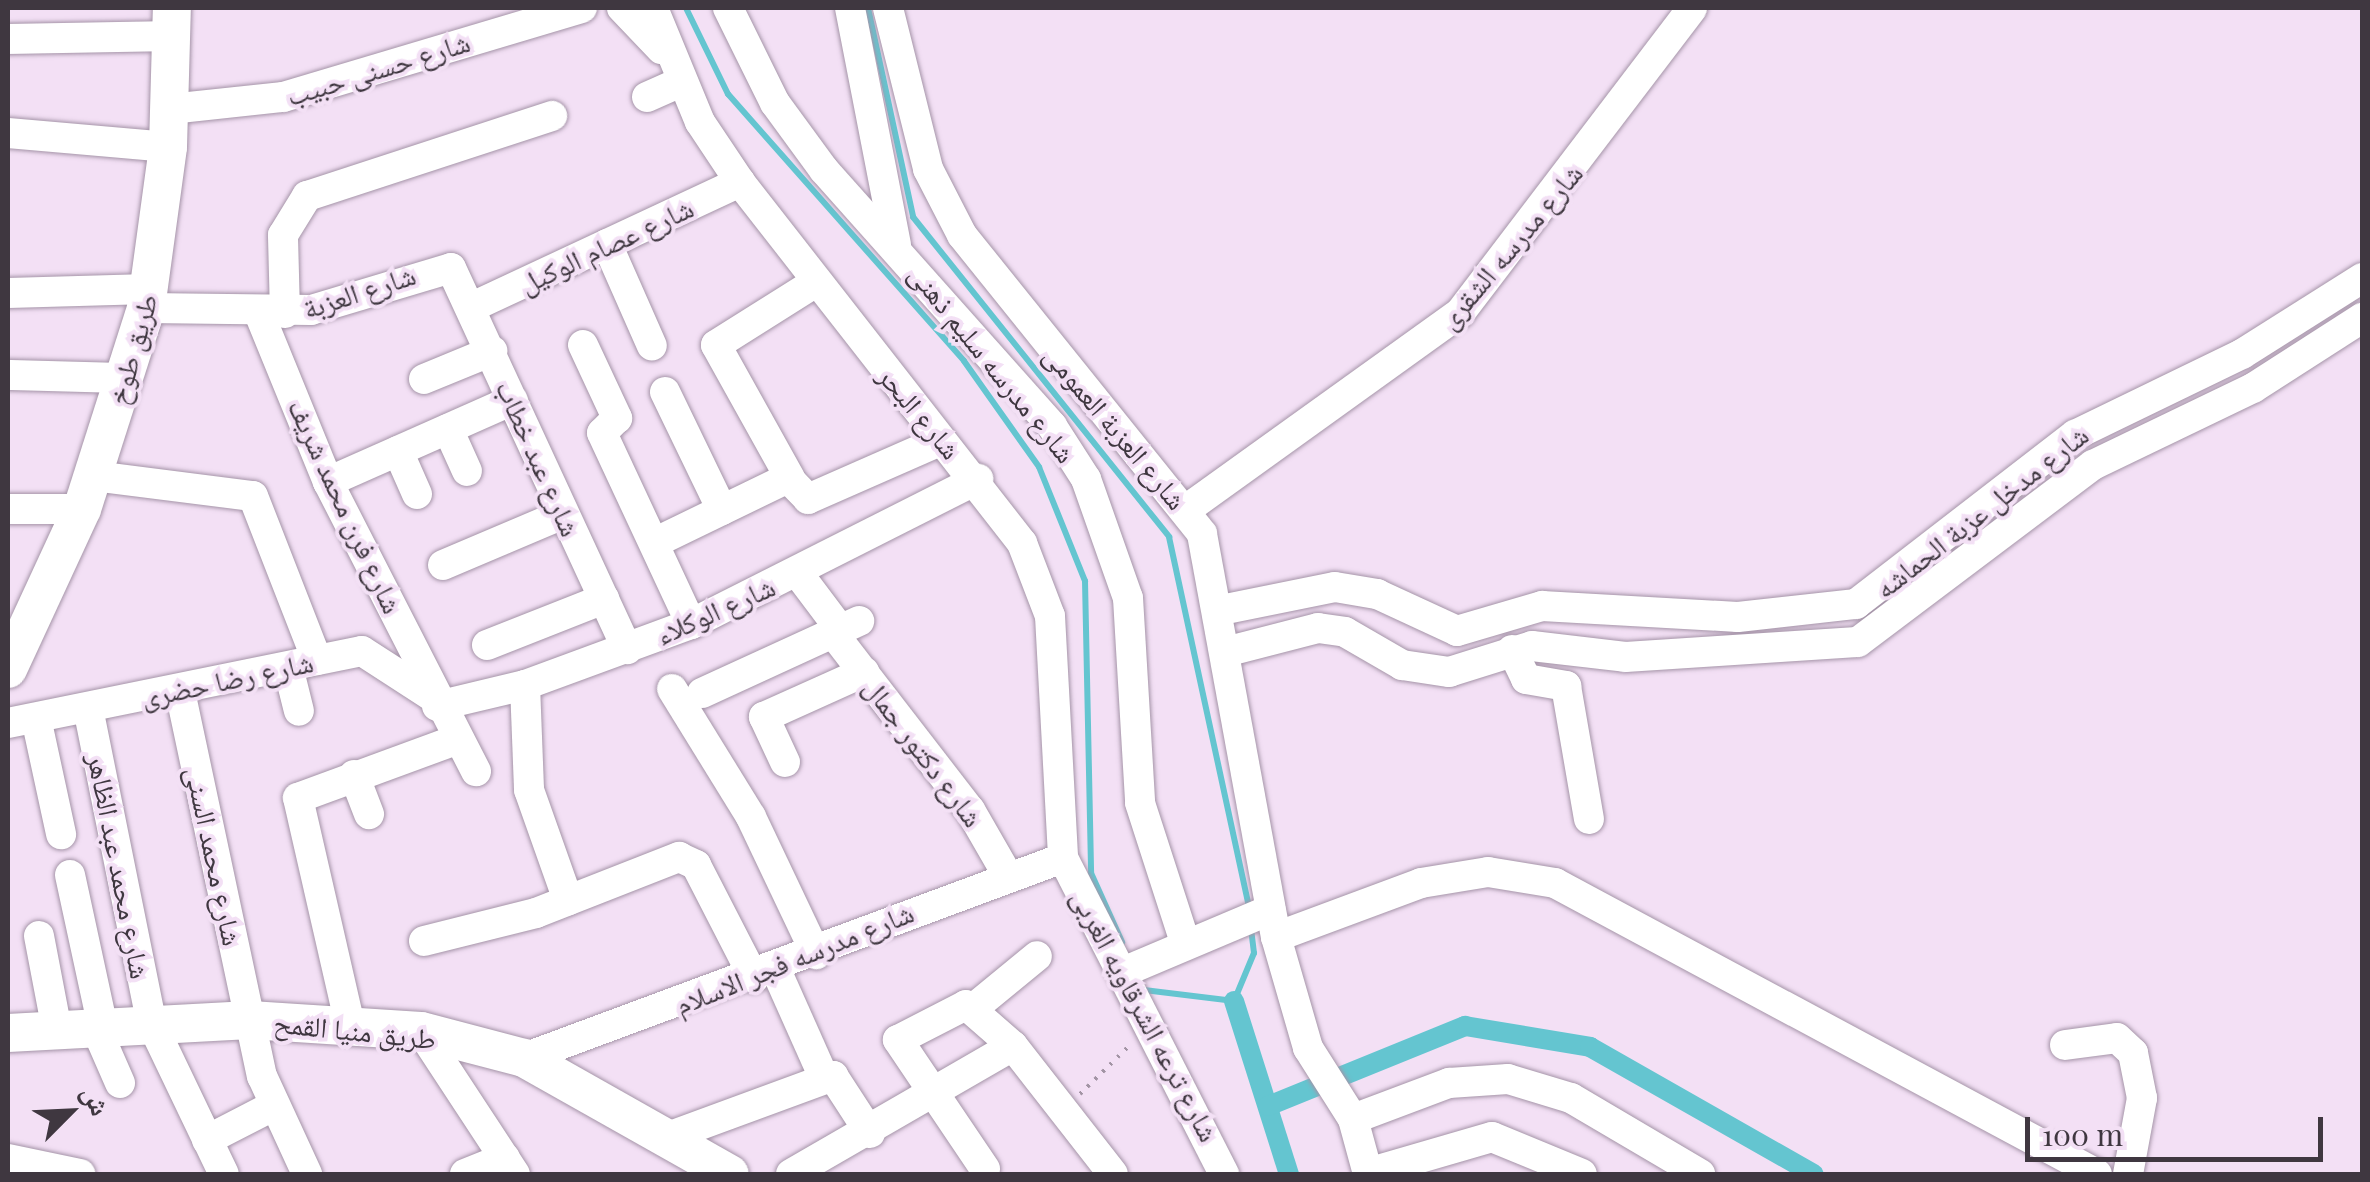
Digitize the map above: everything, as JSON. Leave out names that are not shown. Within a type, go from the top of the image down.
[{"type":"main road","name":"طريق طوخ","points":[[13,650],[88,493],[148,299],[168,147],[177,18]]},
{"type":"main road","name":"طريق منيا القمح","points":[[8,1033],[250,1020],[421,1031],[524,1058],[673,1135],[730,1174]]},
{"type":"street","points":[[128,8],[139,23],[177,18]]},
{"type":"street","name":"شارع حسنى حبيب","points":[[170,108],[283,97],[582,8]]},
{"type":"street","points":[[622,8],[675,70],[647,96]]},
{"type":"street","name":"شارع البحر","points":[[653,8],[675,70],[740,182],[940,440],[978,480],[1022,544],[1050,616],[1063,858]]},
{"type":"street","name":"شارع مدرسه سليم ذهنى","points":[[728,8],[774,103],[1052,426],[1112,536],[1128,598],[1140,803],[1199,937]]},
{"type":"street","points":[[850,8],[896,245]]},
{"type":"street","name":"شارع العزبة العمومى","points":[[888,8],[928,170],[962,235],[1187,509],[1212,560],[1270,920],[1308,1048],[1353,1119],[1368,1174]]},
{"type":"street","name":"شارع مدرسه الشقرى","points":[[1187,509],[1460,313],[1692,8]]},
{"type":"street","points":[[8,39],[177,18]]},
{"type":"street","points":[[272,313],[283,235],[307,196],[552,116]]},
{"type":"street","points":[[8,134],[168,147]]},
{"type":"street","name":"شارع عصام الوكيل","points":[[472,307],[740,182]]},
{"type":"street","points":[[607,244],[652,346]]},
{"type":"street","name":"شارع العزبة","points":[[8,293],[148,299],[272,313],[451,268]]},
{"type":"street","name":"شارع عبد خطاب","points":[[451,268],[627,649]]},
{"type":"street","name":"شارع مدخل عزبة الحماشه","points":[[1221,610],[1334,587],[1377,594],[1457,631],[1542,606],[1738,617],[1856,604],[2034,494],[2093,465],[2242,354],[2362,278]]},
{"type":"street","points":[[816,282],[716,345],[790,478],[808,499],[940,440]]},
{"type":"street","name":"شارع فرن محمد شريف","points":[[272,313],[328,482],[453,741],[476,771]]},
{"type":"street","name":"شارع مدخل عزبة الحماشه","points":[[2176,404],[2362,318]]},
{"type":"street","points":[[583,345],[617,418],[602,433],[691,624]]},
{"type":"street","points":[[424,378],[492,352]]},
{"type":"street","points":[[8,375],[125,378]]},
{"type":"street","points":[[665,392],[722,510]]},
{"type":"street","points":[[328,482],[513,400]]},
{"type":"street","points":[[448,429],[467,471]]},
{"type":"street","points":[[398,451],[416,494]]},
{"type":"street","points":[[654,543],[790,478]]},
{"type":"street","name":"شارع الوكلاء","points":[[436,702],[525,685],[691,624],[978,480]]},
{"type":"street","points":[[8,508],[88,493],[253,496],[302,663],[299,712]]},
{"type":"street","name":"شارع مدخل عزبة الحماشه","points":[[1229,652],[1318,628],[1422,671],[1512,650],[1625,657],[1858,642],[2034,494]]},
{"type":"street","points":[[443,566],[562,514]]},
{"type":"street","name":"شارع دكتور جمال","points":[[797,572],[844,628],[864,672],[970,810],[1008,876]]},
{"type":"street","points":[[487,645],[604,599]]},
{"type":"street","points":[[816,954],[687,690],[844,628]]},
{"type":"street","points":[[1512,650],[1526,680],[1566,686],[1590,819]]},
{"type":"street","name":"شارع رضا حضرى","points":[[22,720],[180,692],[302,663],[371,653],[436,702]]},
{"type":"street","points":[[785,762],[764,717],[864,672]]},
{"type":"street","points":[[525,685],[530,790],[568,900]]},
{"type":"street","name":"شارع محمد السنى","points":[[180,692],[250,1020],[273,1106],[300,1172]]},
{"type":"street","name":"شارع محمد عبد الظاهر","points":[[88,708],[152,1024],[224,1174]]},
{"type":"street","points":[[22,720],[61,834]]},
{"type":"street","points":[[350,1025],[297,802],[354,775],[453,741]]},
{"type":"street","points":[[354,775],[369,814]]},
{"type":"street","name":"شارع مدرسه فجر الاسلام","points":[[524,1058],[765,974],[1008,876],[1063,858]]},
{"type":"street","name":"شارع ترعه الشرقاويه الغربى","points":[[1063,858],[1152,1023],[1224,1174]]},
{"type":"street","points":[[424,941],[568,900],[688,859],[765,974],[824,1078]]},
{"type":"street","points":[[1123,972],[1199,937],[1420,883],[1488,872],[1555,882],[2096,1174]]},
{"type":"street","points":[[120,1083],[99,1028],[73,887],[124,890]]},
{"type":"street","points":[[39,936],[58,1030]]},
{"type":"street","points":[[984,1170],[929,1097],[899,1036],[975,1007],[1038,956]]},
{"type":"street","points":[[975,1007],[1066,1108],[1113,1174]]},
{"type":"street","points":[[421,1031],[510,1166],[465,1174]]},
{"type":"street","points":[[2065,1045],[2117,1038],[2133,1053],[2142,1098],[2128,1174]]},
{"type":"street","points":[[791,1174],[1014,1046]]},
{"type":"street","points":[[673,1135],[824,1078],[842,1080],[870,1132]]},
{"type":"street","points":[[1353,1119],[1448,1083],[1508,1079],[1571,1098],[1700,1174]]},
{"type":"street","points":[[207,1140],[273,1106]]},
{"type":"street","points":[[1368,1174],[1492,1137],[1582,1174]]},
{"type":"street","points":[[8,1159],[80,1174]]},
{"type":"path","points":[[1066,1108],[1152,1023]]},
{"type":"waterway","points":[[686,8],[728,94],[964,361],[1039,467],[1085,581],[1091,873],[1122,942]]},
{"type":"waterway","points":[[868,8],[913,217],[1169,537],[1249,908]]},
{"type":"waterway","points":[[1144,990],[1234,1001],[1254,953],[1251,930]]},
{"type":"waterway","points":[[1234,1001],[1289,1174]]},
{"type":"waterway","points":[[1268,1106],[1465,1026],[1590,1047],[1814,1174]]}]
